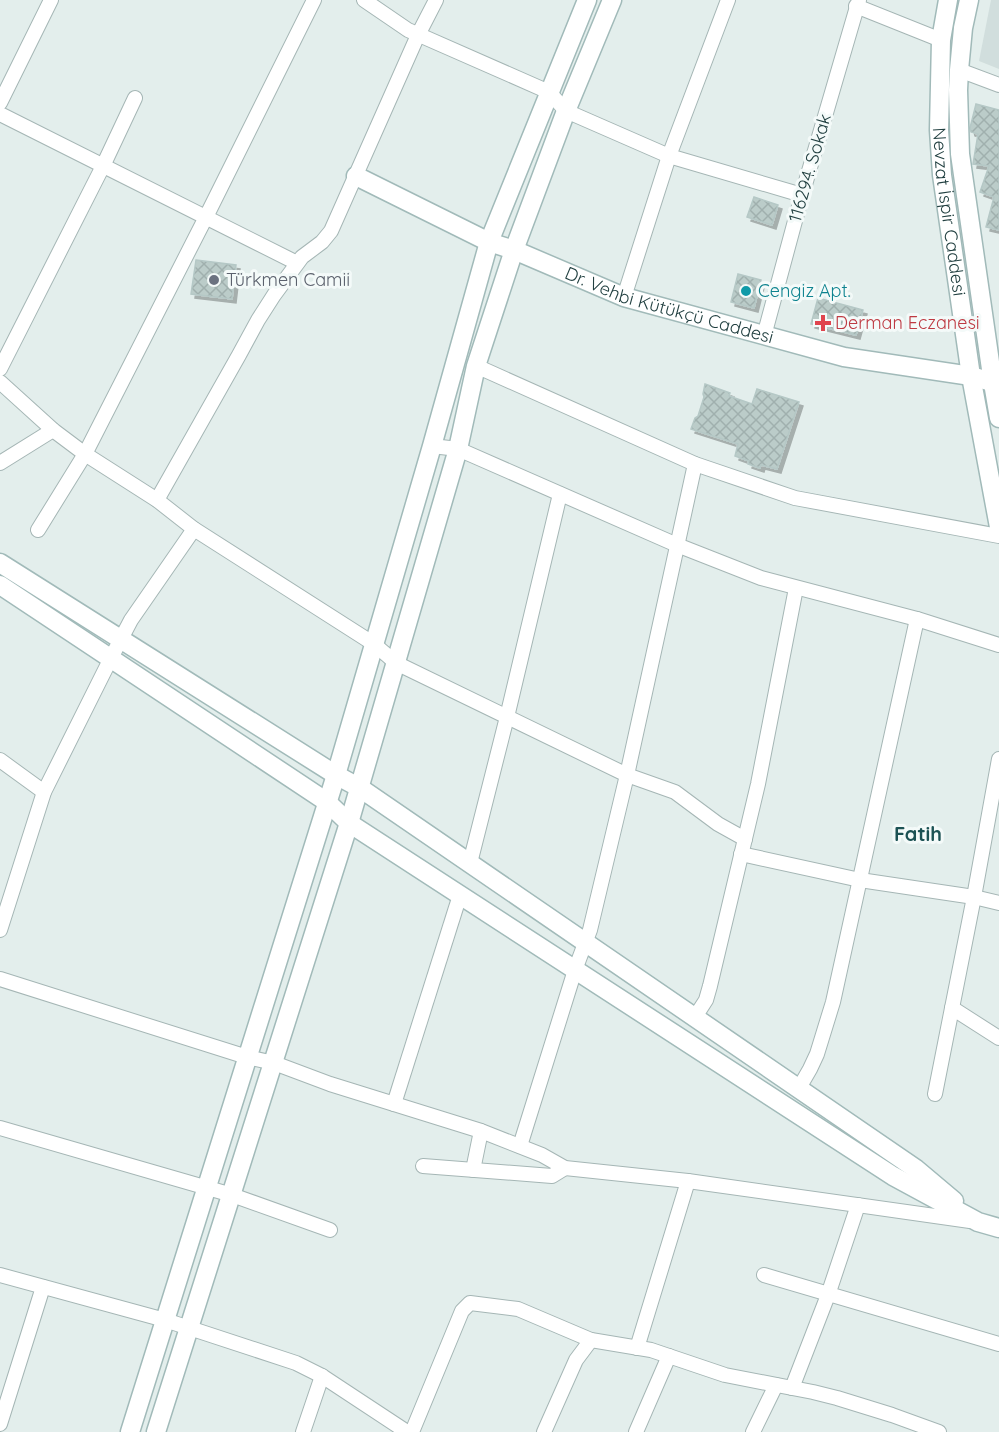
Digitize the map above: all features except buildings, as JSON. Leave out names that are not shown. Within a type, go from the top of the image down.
[{"type":"main road","points":[[130,1432],[336,775],[489,242],[587,0]]},
{"type":"main road","points":[[156,1432],[360,788],[458,449],[476,366],[514,250],[566,111],[612,0]]},
{"type":"main road","name":"Nevzat İspir Caddesi","points":[[948,0],[941,40],[939,130],[942,175],[971,376],[999,527]]},
{"type":"main road","name":"Nevzat İspir Caddesi","points":[[969,0],[958,70],[960,154],[996,383],[999,417]]},
{"type":"main road","name":"Dr. Vehbi Kütükçü Caddesi","points":[[356,176],[489,242],[514,250],[624,297],[844,357],[971,376],[996,383]]},
{"type":"main road","points":[[0,563],[360,788],[916,1169],[978,1222]]},
{"type":"main road","points":[[0,585],[327,802],[349,823],[893,1176],[978,1222],[999,1228]]},
{"type":"street","points":[[0,103],[51,0]]},
{"type":"street","points":[[38,530],[85,454],[314,0]]},
{"type":"street","points":[[364,0],[418,35],[549,92],[566,111],[669,156],[802,195]]},
{"type":"street","points":[[157,500],[258,320],[297,263],[322,242],[331,231],[418,35],[436,0]]},
{"type":"street","points":[[624,297],[669,156],[728,0]]},
{"type":"street","points":[[858,3],[941,40]]},
{"type":"street","name":"116294. Sokak","points":[[764,336],[858,3]]},
{"type":"street","points":[[958,70],[999,84]]},
{"type":"street","points":[[0,369],[135,98]]},
{"type":"street","points":[[0,114],[297,263]]},
{"type":"street","points":[[476,366],[695,464],[795,498],[999,536]]},
{"type":"street","points":[[0,382],[53,430],[85,454],[157,500],[194,529],[374,644],[396,663],[627,775],[675,792],[718,824],[745,838]]},
{"type":"street","points":[[0,464],[53,430]]},
{"type":"street","points":[[432,446],[458,449],[678,545],[761,578],[917,619],[999,645]]},
{"type":"street","points":[[520,1146],[575,970],[590,930],[627,775],[695,464]]},
{"type":"street","points":[[470,863],[560,494]]},
{"type":"street","points":[[0,930],[4,900],[44,792],[121,639],[194,529]]},
{"type":"street","points":[[695,1017],[708,993],[758,784],[796,588]]},
{"type":"street","points":[[799,1089],[817,1054],[833,1002],[917,619]]},
{"type":"street","points":[[935,1094],[999,759]]},
{"type":"street","points":[[0,760],[44,792]]},
{"type":"street","points":[[741,854],[860,880],[974,897],[999,903]]},
{"type":"street","points":[[394,1104],[460,895]]},
{"type":"street","points":[[0,979],[247,1057],[273,1063],[330,1084],[481,1131],[542,1155],[564,1168],[688,1181],[978,1222]]},
{"type":"street","points":[[952,1008],[999,1038]]},
{"type":"street","points":[[0,1128],[232,1195],[330,1230]]},
{"type":"street","points":[[473,1170],[481,1131]]},
{"type":"street","points":[[423,1166],[552,1176],[564,1168]]},
{"type":"street","points":[[637,1348],[688,1181]]},
{"type":"street","points":[[792,1388],[828,1295],[858,1205]]},
{"type":"street","points":[[0,1275],[165,1320],[296,1363],[322,1376],[407,1432]]},
{"type":"street","points":[[764,1275],[999,1344]]},
{"type":"street","points":[[0,1424],[43,1287]]},
{"type":"street","points":[[412,1432],[462,1311],[470,1303],[518,1309],[591,1340],[651,1350],[725,1375],[837,1398],[939,1432]]},
{"type":"street","points":[[544,1432],[576,1360],[591,1340]]},
{"type":"street","points":[[636,1432],[669,1356]]},
{"type":"street","points":[[303,1432],[322,1376]]},
{"type":"street","points":[[753,1432],[776,1385]]},
{"type":"shaded area","points":[[991,0],[999,0],[999,69],[979,61]]},
{"type":"place","name":"Türkmen Camii","points":[[214,280]]},
{"type":"place","name":"Cengiz Apt.","points":[[746,291]]},
{"type":"place","name":"Derman Eczanesi","points":[[823,323]]},
{"type":"district","name":"Fatih","points":[[918,834]]}]
